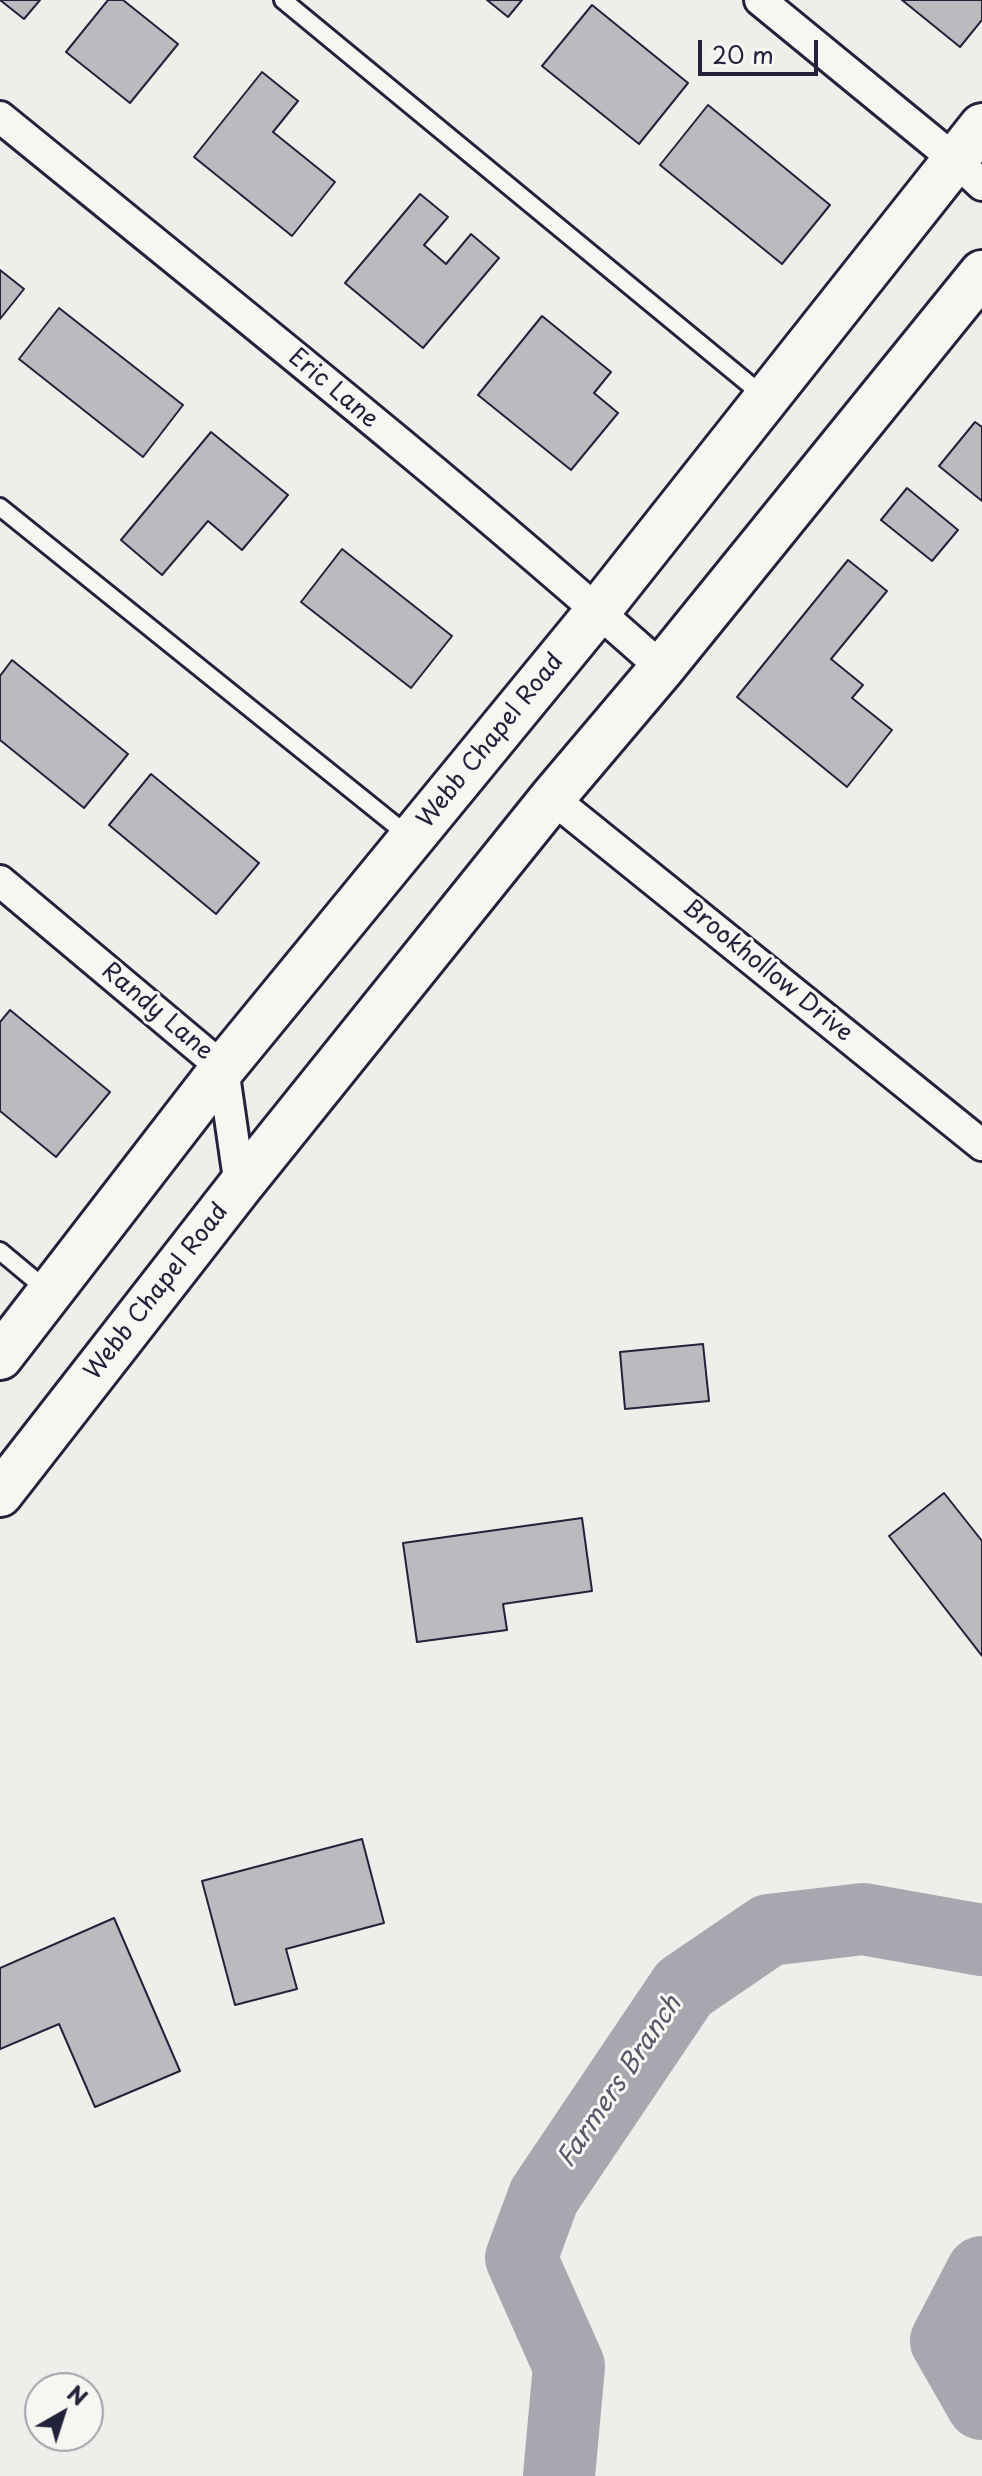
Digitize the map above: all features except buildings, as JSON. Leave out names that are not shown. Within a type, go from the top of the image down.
[{"type":"main road","name":"Webb Chapel Road","points":[[0,1357],[223,1068],[598,611],[766,398],[968,172],[982,126]]},
{"type":"main road","name":"Webb Chapel Road","points":[[0,1494],[240,1186],[552,798],[662,668],[982,273]]},
{"type":"street","points":[[760,0],[968,172]]},
{"type":"street","name":"Eric Lane","points":[[0,117],[277,342],[662,668]]},
{"type":"street","name":"Brookhollow Drive","points":[[552,798],[982,1145]]},
{"type":"street","name":"Randy Lane","points":[[0,881],[223,1068],[240,1186]]},
{"type":"lane","points":[[283,0],[766,398]]},
{"type":"lane","points":[[0,507],[412,839]]},
{"type":"lane","points":[[0,1251],[50,1292]]},
{"type":"waterway","name":"Farmers Branch","points":[[559,2476],[569,2366],[521,2258],[544,2196],[684,1988],[769,1930],[863,1919],[982,1940]]},
{"type":"waterway","name":"Farmers Branch","points":[[982,2272],[946,2341],[982,2404]]}]
